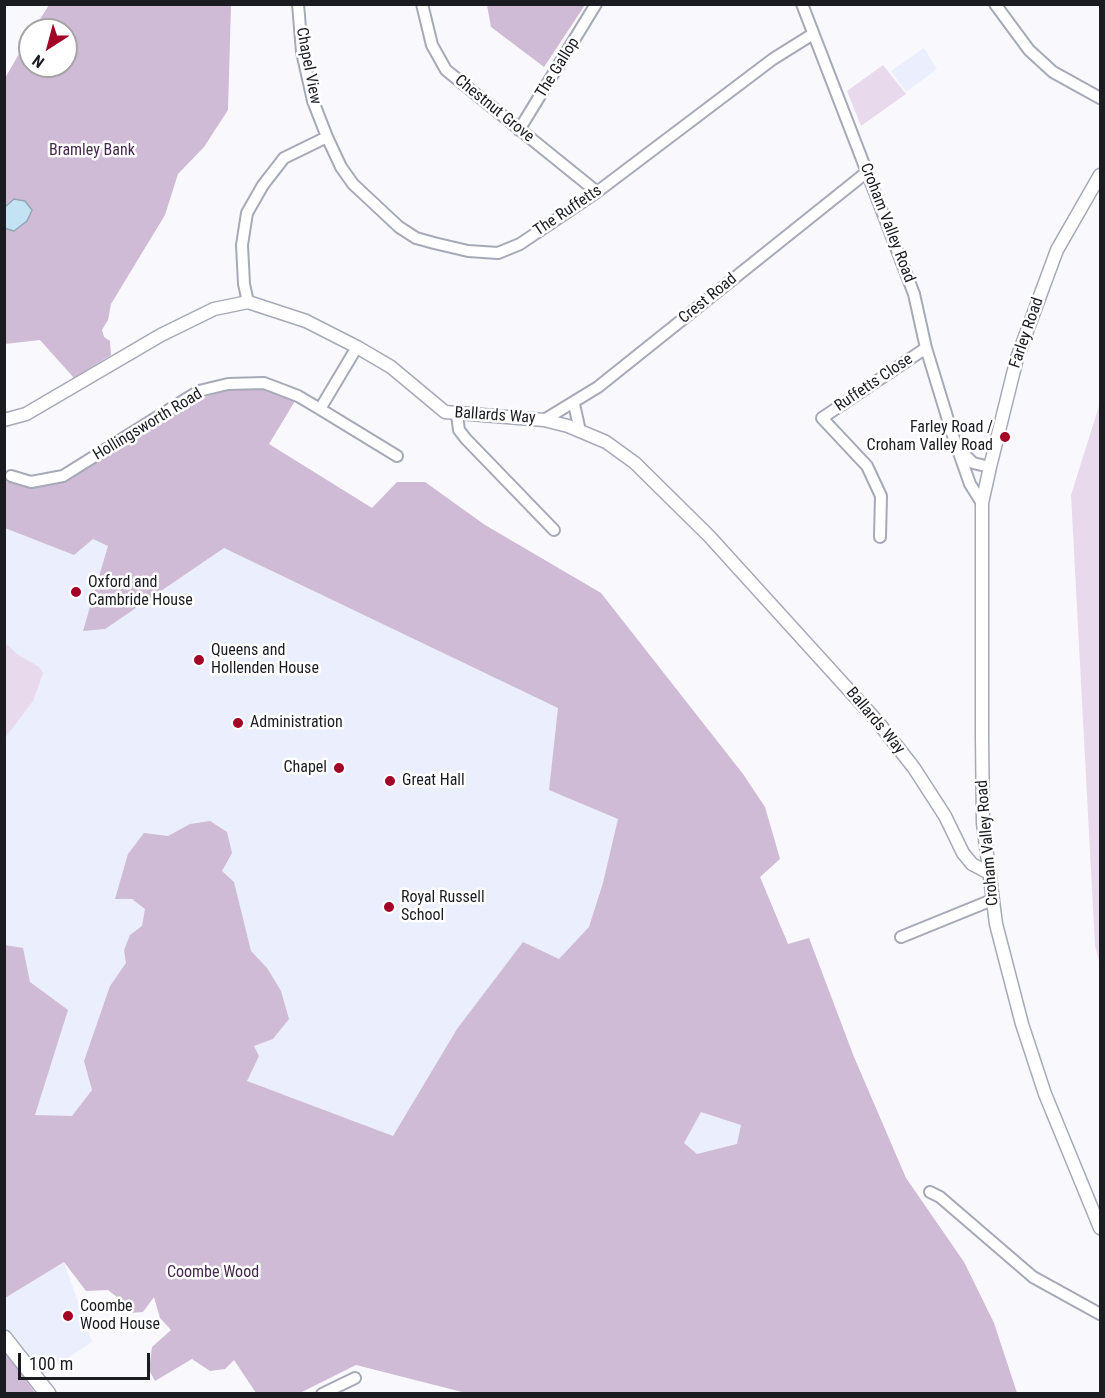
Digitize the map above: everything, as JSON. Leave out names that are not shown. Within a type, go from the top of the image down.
[{"type":"main road","points":[[4,1338],[48,1394]]},
{"type":"street","name":"Chapel View","points":[[298,4],[302,52],[313,101],[327,137]]},
{"type":"street","name":"Chestnut Grove","points":[[422,4],[432,45],[446,70],[597,192]]},
{"type":"street","name":"The Gallop","points":[[519,130],[596,4]]},
{"type":"street","name":"Croham Valley Road","points":[[802,4],[914,294],[926,348],[957,446],[970,483],[982,503],[982,737],[987,872],[1022,1024],[1045,1094],[1101,1228]]},
{"type":"street","points":[[995,4],[1029,50],[1053,72],[1101,98]]},
{"type":"street","name":"The Ruffetts","points":[[327,137],[341,167],[353,184],[399,227],[416,238],[468,251],[498,253],[510,250],[597,192],[773,59],[813,34]]},
{"type":"street","points":[[248,302],[244,284],[242,245],[247,213],[263,185],[284,158],[327,137]]},
{"type":"street","name":"Crest Road","points":[[544,420],[574,404],[867,172]]},
{"type":"street","name":"Farley Road","points":[[982,503],[1017,358],[1057,250],[1101,175]]},
{"type":"street","name":"Ballards Way","points":[[4,420],[27,414],[161,335],[214,309],[248,302],[306,321],[357,347],[391,367],[445,412],[457,415],[499,414],[544,420],[606,442],[635,464],[778,610],[877,721],[945,816],[963,852],[972,864],[987,872]]},
{"type":"street","points":[[320,409],[357,347]]},
{"type":"street","name":"Ruffetts Close","points":[[880,537],[881,496],[867,466],[822,418],[926,348]]},
{"type":"street","name":"Hollingsworth Road","points":[[11,476],[31,482],[63,476],[199,391],[228,384],[264,383],[297,396],[397,456]]},
{"type":"street","points":[[574,404],[580,431]]},
{"type":"street","points":[[457,415],[459,430],[465,439],[554,530]]},
{"type":"street","points":[[957,446],[973,464],[990,467]]},
{"type":"street","points":[[901,937],[992,900]]},
{"type":"street","points":[[930,1192],[940,1197],[1033,1277],[1101,1314]]},
{"type":"street","points":[[322,1394],[355,1378]]},
{"type":"shaded area","points":[[924,48],[937,69],[906,92],[891,71]]},
{"type":"shaded area","points":[[883,65],[906,94],[861,126],[847,91]]},
{"type":"shaded area","name":"Royal Russell School","points":[[261,389],[295,401],[269,444],[372,508],[397,482],[425,482],[485,525],[601,593],[743,774],[765,807],[780,859],[760,877],[788,944],[809,938],[854,1057],[906,1178],[964,1262],[994,1323],[1017,1393],[5,1190],[5,481],[30,488],[64,482],[202,398],[229,390]]},
{"type":"shaded area","points":[[1100,403],[1100,965],[1095,946],[1071,495]]},
{"type":"shaded area","points":[[5,643],[17,654],[39,667],[43,673],[33,701],[5,738]]},
{"type":"shaded area","points":[[64,1262],[92,1342],[41,1376],[5,1326],[4,1298]]},
{"type":"green space","points":[[487,4],[585,5],[544,67],[491,27]]},
{"type":"green space","name":"Bramley Bank","points":[[49,5],[231,5],[228,110],[204,147],[178,174],[165,215],[111,304],[108,320],[102,330],[104,337],[110,341],[111,355],[74,378],[40,340],[5,344],[5,78],[18,56],[18,78],[78,78],[78,18],[41,18]]},
{"type":"green space","name":"Royal Russell School","points":[[261,389],[295,401],[269,444],[372,508],[397,482],[425,482],[485,525],[601,593],[743,774],[765,807],[780,859],[760,877],[788,944],[809,938],[854,1057],[906,1178],[964,1262],[994,1323],[1017,1393],[466,1393],[356,1365],[300,1393],[256,1393],[234,1360],[225,1369],[210,1371],[192,1359],[155,1381],[149,1370],[152,1347],[171,1330],[160,1318],[154,1297],[143,1312],[127,1313],[117,1297],[108,1290],[86,1291],[64,1262],[5,1298],[5,945],[23,948],[30,982],[68,1010],[35,1115],[72,1116],[92,1090],[84,1061],[110,986],[126,963],[124,950],[130,935],[142,926],[145,909],[132,899],[115,899],[128,854],[144,833],[168,836],[190,824],[210,821],[227,832],[232,853],[222,871],[234,882],[251,951],[267,968],[281,991],[289,1019],[273,1039],[254,1046],[259,1056],[247,1081],[393,1136],[457,1029],[523,942],[559,959],[589,927],[603,883],[618,819],[549,790],[558,708],[224,548],[105,629],[83,631],[108,546],[93,539],[74,555],[5,528],[5,481],[30,488],[64,482],[202,398],[229,390]],"holes":[[[701,1112],[741,1125],[737,1144],[697,1154],[684,1143]]]},
{"type":"green space","points":[[4,1351],[14,1364],[35,1393],[5,1393]]},
{"type":"water","points":[[14,199],[25,201],[32,210],[27,221],[14,231],[4,228],[5,207]]},
{"type":"place","name":"Farley Road / Croham Valley Road","points":[[1005,437]]},
{"type":"place","name":"Oxford and Cambride House","points":[[76,592]]},
{"type":"place","name":"Queens and Hollenden House","points":[[199,660]]},
{"type":"place","name":"Administration","points":[[238,723]]},
{"type":"place","name":"Chapel","points":[[339,768]]},
{"type":"place","name":"Great Hall","points":[[390,781]]},
{"type":"place","name":"Royal Russell School","points":[[389,907]]},
{"type":"place","name":"Coombe Wood House","points":[[68,1316]]},
{"type":"park label","name":"Coombe Wood","points":[[213,1273]]}]
